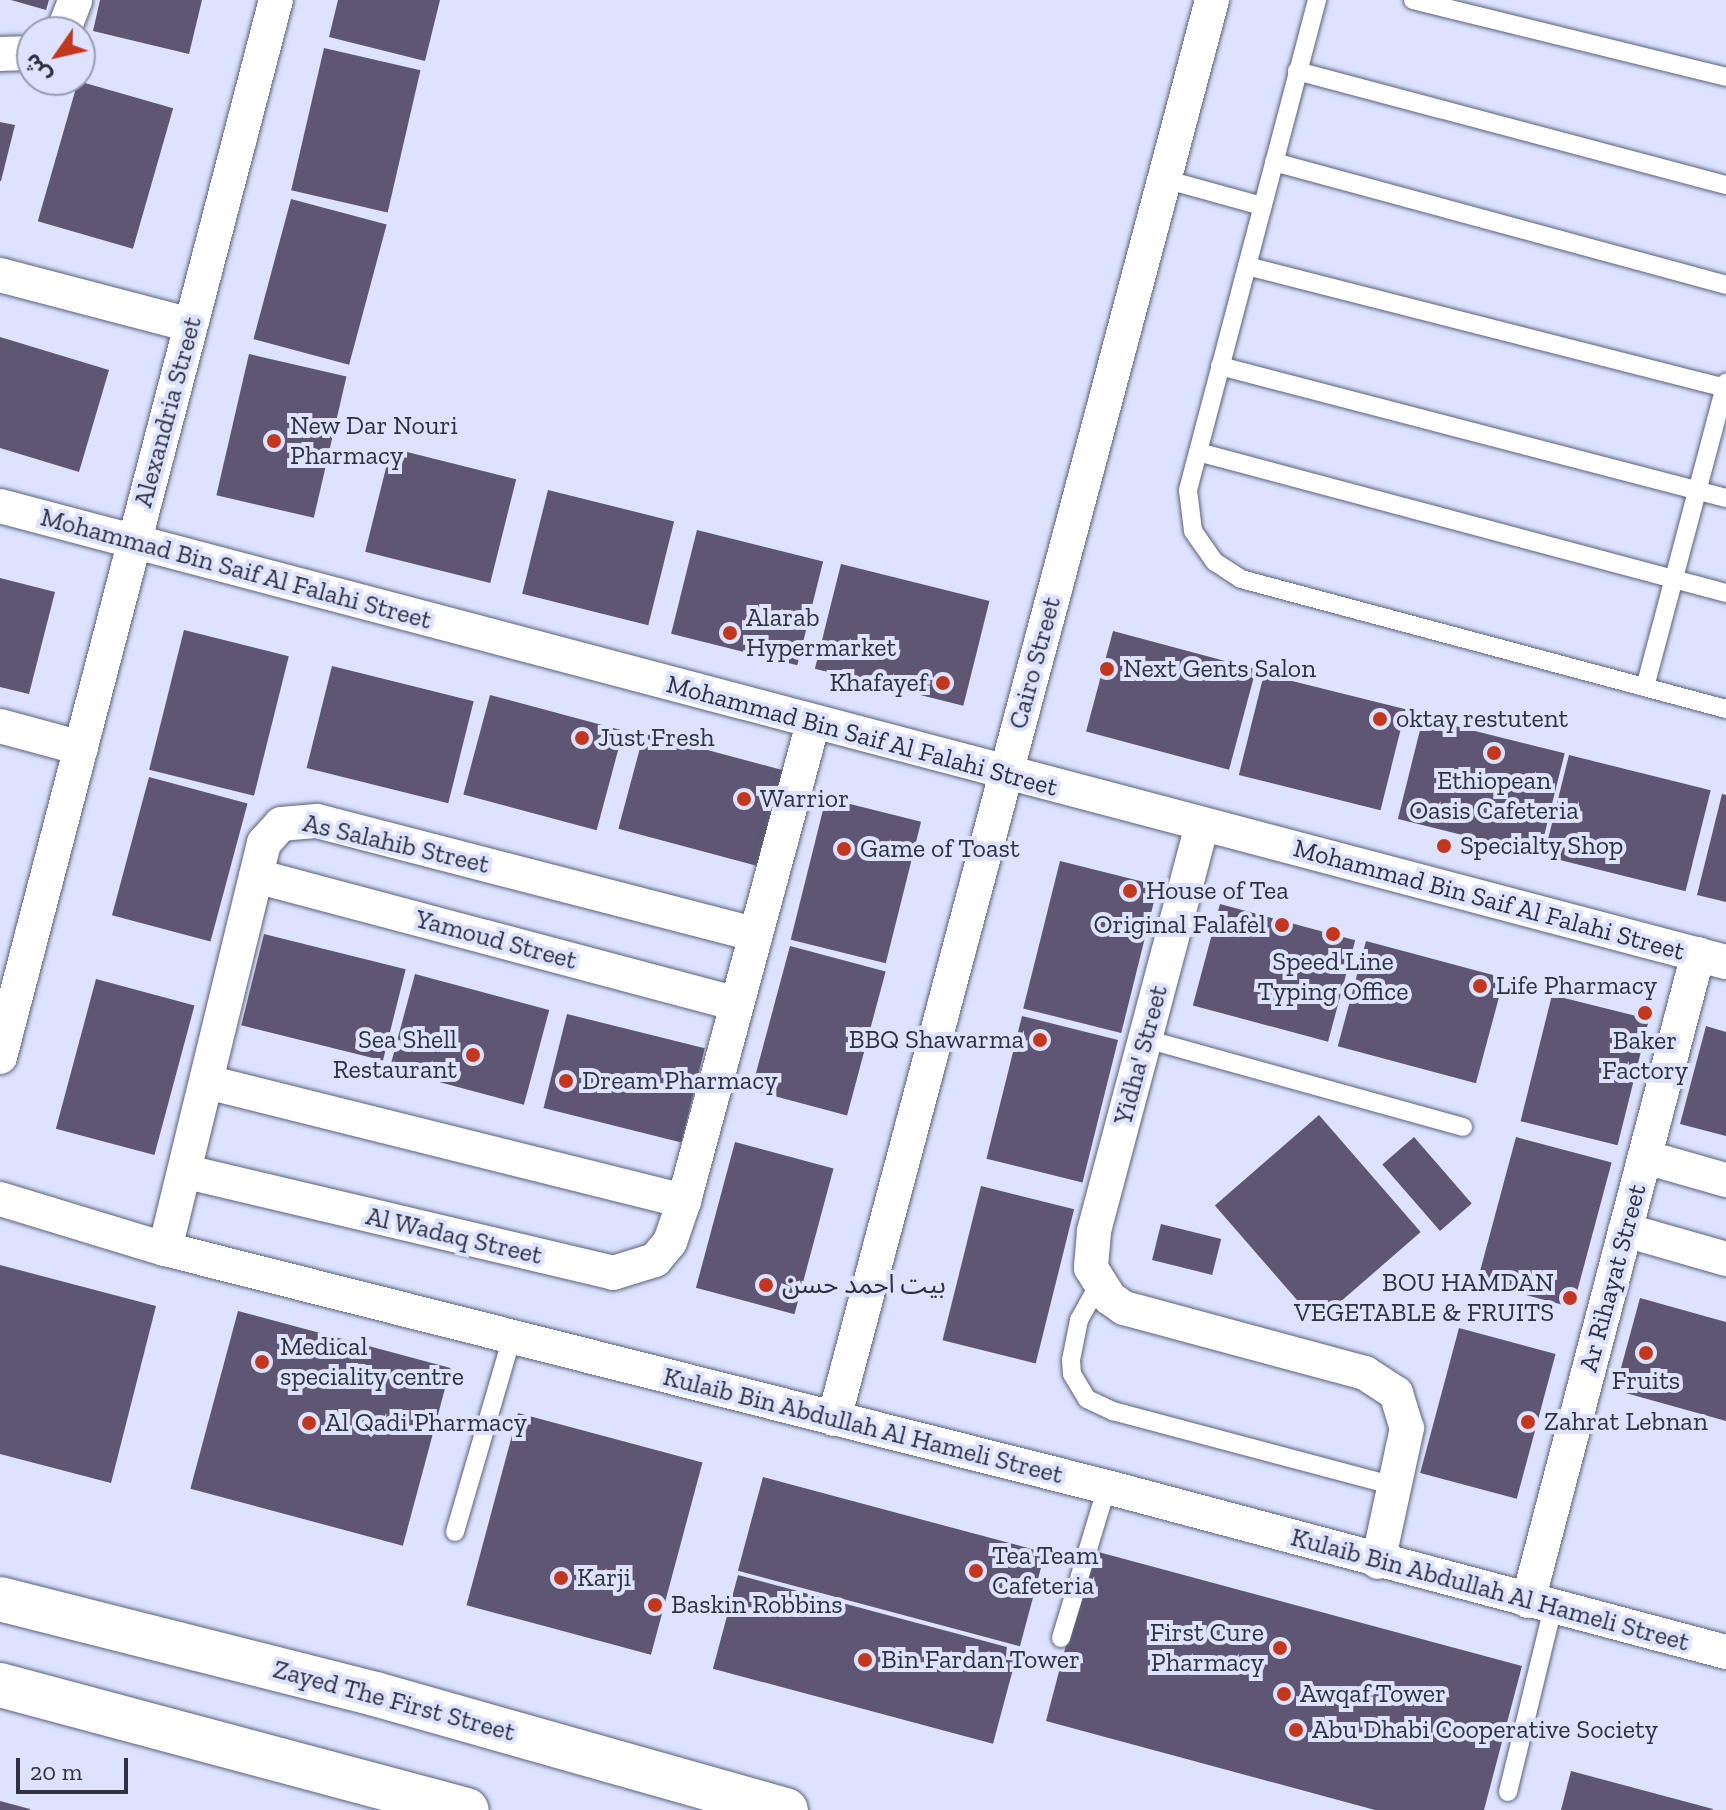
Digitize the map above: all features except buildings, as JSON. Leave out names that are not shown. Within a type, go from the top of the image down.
[{"type":"main road","name":"Zayed The First Street","points":[[0,1599],[375,1694],[775,1809]]},
{"type":"main road","points":[[0,1685],[467,1810]]},
{"type":"street","name":"Alexandria Street","points":[[0,1057],[276,0]]},
{"type":"street","name":"Cairo Street","points":[[834,1419],[1212,0]]},
{"type":"street","points":[[0,275],[191,325]]},
{"type":"street","name":"Mohammad Bin Saif Al Falahi Street","points":[[0,506],[813,724],[1712,958]]},
{"type":"street","name":"Al Wadaq Street","points":[[187,1172],[613,1273],[635,1270],[655,1260],[681,1211],[813,724]]},
{"type":"street","points":[[0,726],[81,748]]},
{"type":"street","name":"As Salahib Street","points":[[165,1249],[187,1172],[259,866],[281,824],[304,818],[755,934]]},
{"type":"street","name":"Yidha' Street","points":[[1099,1284],[1090,1249],[1202,825]]},
{"type":"street","name":"Yamoud Street","points":[[259,866],[736,1004]]},
{"type":"street","name":"Ar Rihayat Street","points":[[1540,1604],[1625,1230],[1645,1157],[1712,958]]},
{"type":"street","points":[[207,1082],[681,1211]]},
{"type":"street","points":[[1645,1157],[1726,1180]]},
{"type":"street","name":"Kulaib Bin Abdullah Al Hameli Street","points":[[0,1199],[165,1249],[1107,1487],[1378,1562],[1726,1652]]},
{"type":"street","points":[[1625,1230],[1726,1259]]},
{"type":"street","points":[[1099,1284],[1124,1308],[1377,1377],[1396,1393],[1406,1415],[1395,1486],[1378,1562]]},
{"type":"lane","points":[[1317,0],[1188,490],[1193,531],[1215,562],[1241,579],[1726,709]]},
{"type":"lane","points":[[1413,0],[1726,77]]},
{"type":"lane","points":[[1297,71],[1726,185]]},
{"type":"lane","points":[[1274,162],[1726,285]]},
{"type":"lane","points":[[1164,179],[1262,206]]},
{"type":"lane","points":[[1247,266],[1726,386],[1645,687]]},
{"type":"lane","points":[[1220,366],[1726,498]]},
{"type":"lane","points":[[1198,452],[1726,593]]},
{"type":"lane","points":[[1146,1039],[1463,1127]]},
{"type":"lane","points":[[1099,1284],[1079,1320],[1071,1360],[1072,1374],[1087,1399],[1113,1411],[1395,1486]]},
{"type":"lane","points":[[455,1532],[512,1337]]},
{"type":"lane","points":[[1061,1638],[1107,1487]]},
{"type":"lane","points":[[1508,1792],[1540,1604]]},
{"type":"place","name":"New Dar Nouri Pharmacy","points":[[274,441]]},
{"type":"place","name":"Alarab Hypermarket","points":[[730,633]]},
{"type":"place","name":"Next Gents Salon","points":[[1107,669]]},
{"type":"place","name":"Khafayef","points":[[943,683]]},
{"type":"place","name":"oktay restutent","points":[[1380,719]]},
{"type":"place","name":"Just Fresh","points":[[582,738]]},
{"type":"place","name":"Ethiopean Oasis Cafeteria","points":[[1494,753]]},
{"type":"place","name":"Warrior","points":[[744,799]]},
{"type":"place","name":"Specialty Shop","points":[[1444,846]]},
{"type":"place","name":"Game of Toast","points":[[844,849]]},
{"type":"place","name":"House of Tea","points":[[1130,891]]},
{"type":"place","name":"Original Falafel","points":[[1282,925]]},
{"type":"place","name":"Speed Line Typing Office","points":[[1333,934]]},
{"type":"place","name":"Life Pharmacy","points":[[1480,986]]},
{"type":"place","name":"Baker Factory","points":[[1645,1013]]},
{"type":"place","name":"BBQ Shawarma","points":[[1040,1040]]},
{"type":"place","name":"Sea Shell Restaurant","points":[[473,1055]]},
{"type":"place","name":"Dream Pharmacy","points":[[566,1081]]},
{"type":"place","name":"بيت احمد حسن","points":[[766,1285]]},
{"type":"place","name":"BOU HAMDAN VEGETABLE & FRUITS","points":[[1570,1298]]},
{"type":"place","name":"Fruits","points":[[1646,1353]]},
{"type":"place","name":"Medical speciality centre","points":[[262,1362]]},
{"type":"place","name":"Zahrat Lebnan","points":[[1528,1422]]},
{"type":"place","name":"Al Qadi Pharmacy","points":[[309,1423]]},
{"type":"place","name":"Tea Team Cafeteria","points":[[976,1571]]},
{"type":"place","name":"Karji","points":[[561,1578]]},
{"type":"place","name":"Baskin Robbins","points":[[655,1605]]},
{"type":"place","name":"First Cure Pharmacy","points":[[1280,1648]]},
{"type":"place","name":"Bin Fardan Tower","points":[[865,1660]]},
{"type":"place","name":"Awqaf Tower","points":[[1284,1694]]},
{"type":"place","name":"Abu Dhabi Cooperative Society","points":[[1296,1730]]}]
